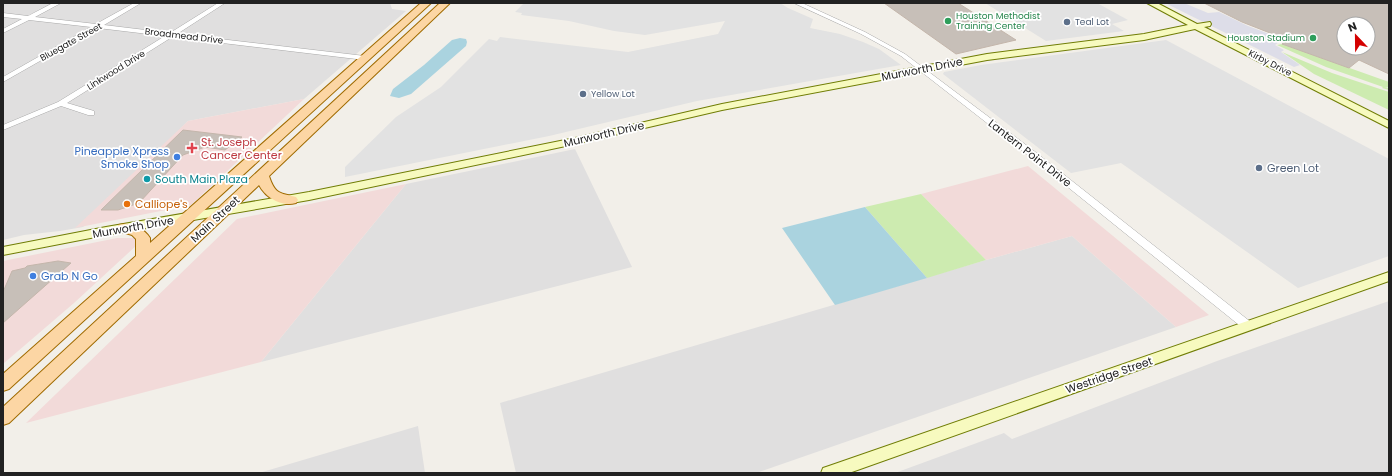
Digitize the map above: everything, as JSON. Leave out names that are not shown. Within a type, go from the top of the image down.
[{"type":"main road","name":"Main Street","points":[[3,384],[426,3]]},
{"type":"main road","name":"Main Street","points":[[3,418],[445,3]]},
{"type":"main road","points":[[410,18],[428,20]]},
{"type":"main road","points":[[365,58],[384,60]]},
{"type":"main road","points":[[262,175],[266,188],[270,193],[276,198],[290,200]]},
{"type":"main road","points":[[124,228],[137,232],[143,238],[143,258]]},
{"type":"street","points":[[3,32],[58,3]]},
{"type":"street","name":"Bluegate Street","points":[[3,80],[138,3]]},
{"type":"street","name":"Linkwood Drive","points":[[3,128],[61,104],[222,3]]},
{"type":"street","name":"Lantern Point Drive","points":[[797,3],[889,46],[922,69],[1031,153],[1248,326]]},
{"type":"street","name":"Kirby Drive","points":[[1151,3],[1202,25],[1389,116]]},
{"type":"street","name":"Kirby Drive","points":[[1164,3],[1327,93],[1389,125]]},
{"type":"street","name":"Broadmead Drive","points":[[3,15],[365,58]]},
{"type":"street","name":"Murworth Drive","points":[[3,251],[124,228],[290,200],[580,140],[709,109],[1008,54],[1144,37],[1202,25]]},
{"type":"street","points":[[1327,93],[1337,90]]},
{"type":"street","points":[[61,104],[91,113]]},
{"type":"street","name":"Westridge Street","points":[[829,473],[1389,276]]},
{"type":"shaded area","points":[[3,3],[390,3],[392,9],[406,11],[304,99],[188,121],[83,227],[24,235],[3,240]]},
{"type":"shaded area","name":"Yellow Lot","points":[[524,3],[780,3],[813,19],[810,28],[840,34],[863,42],[879,49],[901,65],[697,101],[549,136],[345,177],[345,167],[396,117],[441,87],[489,39],[497,41],[500,37],[628,52],[718,34],[725,21],[645,35],[614,31],[569,21],[521,15],[522,13],[515,12]]},
{"type":"shaded area","name":"Teal Lot","points":[[985,3],[1097,3],[1128,20],[1112,24],[1124,31],[1046,41]]},
{"type":"shaded area","points":[[1165,3],[1184,3],[1208,13],[1219,12],[1248,26],[1283,39],[1275,45],[1284,50],[1281,52],[1300,65],[1294,67]]},
{"type":"shaded area","name":"Green Lot","points":[[1166,40],[1389,159],[1389,256],[1298,288],[1121,163],[1071,173],[943,74],[944,72],[981,65]]},
{"type":"shaded area","points":[[304,99],[191,205],[75,228],[188,121]]},
{"type":"shaded area","points":[[575,149],[632,267],[261,362],[406,184]]},
{"type":"shaded area","points":[[1028,166],[1209,315],[1176,327],[1072,236],[986,260],[921,194]]},
{"type":"shaded area","points":[[406,184],[261,362],[26,423],[237,219]]},
{"type":"shaded area","points":[[1072,236],[1176,327],[756,473],[516,473],[500,403]]},
{"type":"shaded area","points":[[117,238],[134,238],[138,244],[74,303],[3,364],[3,261]]},
{"type":"shaded area","points":[[1389,301],[1389,473],[895,473],[1004,433],[1012,439],[1217,361]]},
{"type":"shaded area","points":[[418,426],[425,473],[259,473]]},
{"type":"green space","points":[[1282,44],[1389,82],[1389,87],[1385,87],[1389,88],[1389,90],[1326,67],[1277,45]]},
{"type":"green space","points":[[1282,52],[1332,73],[1389,92],[1389,110],[1314,74]]},
{"type":"green space","points":[[921,194],[986,260],[927,278],[865,207]]},
{"type":"water","points":[[460,38],[466,39],[466,46],[411,94],[399,98],[390,96],[393,89],[424,65],[452,40]]},
{"type":"water","points":[[865,207],[927,278],[835,305],[782,228]]},
{"type":"building","name":"Houston Methodist Training Center","points":[[884,3],[958,3],[1016,40],[956,54]]},
{"type":"building","name":"Houston Stadium","points":[[1204,3],[1389,3],[1389,74],[1359,60],[1349,68],[1282,44],[1288,40],[1242,22]]},
{"type":"building","name":"South Main Plaza","points":[[183,130],[242,137],[225,150],[205,147],[183,155],[139,203],[118,210],[101,210]]},
{"type":"building","points":[[58,261],[71,263],[3,323],[3,292],[12,271],[25,268],[27,266]]},
{"type":"place","name":"Houston Methodist Training Center","points":[[948,21]]},
{"type":"place","name":"Teal Lot","points":[[1067,22]]},
{"type":"place","name":"Houston Stadium","points":[[1313,38]]},
{"type":"place","name":"Yellow Lot","points":[[583,94]]},
{"type":"place","name":"St. Joseph Cancer Center","points":[[192,148]]},
{"type":"place","name":"Pineapple Xpress Smoke Shop","points":[[177,157]]},
{"type":"place","name":"Green Lot","points":[[1259,168]]},
{"type":"place","name":"South Main Plaza","points":[[147,179]]},
{"type":"place","name":"Calliope's","points":[[127,204]]},
{"type":"place","name":"Grab N Go","points":[[33,276]]}]
